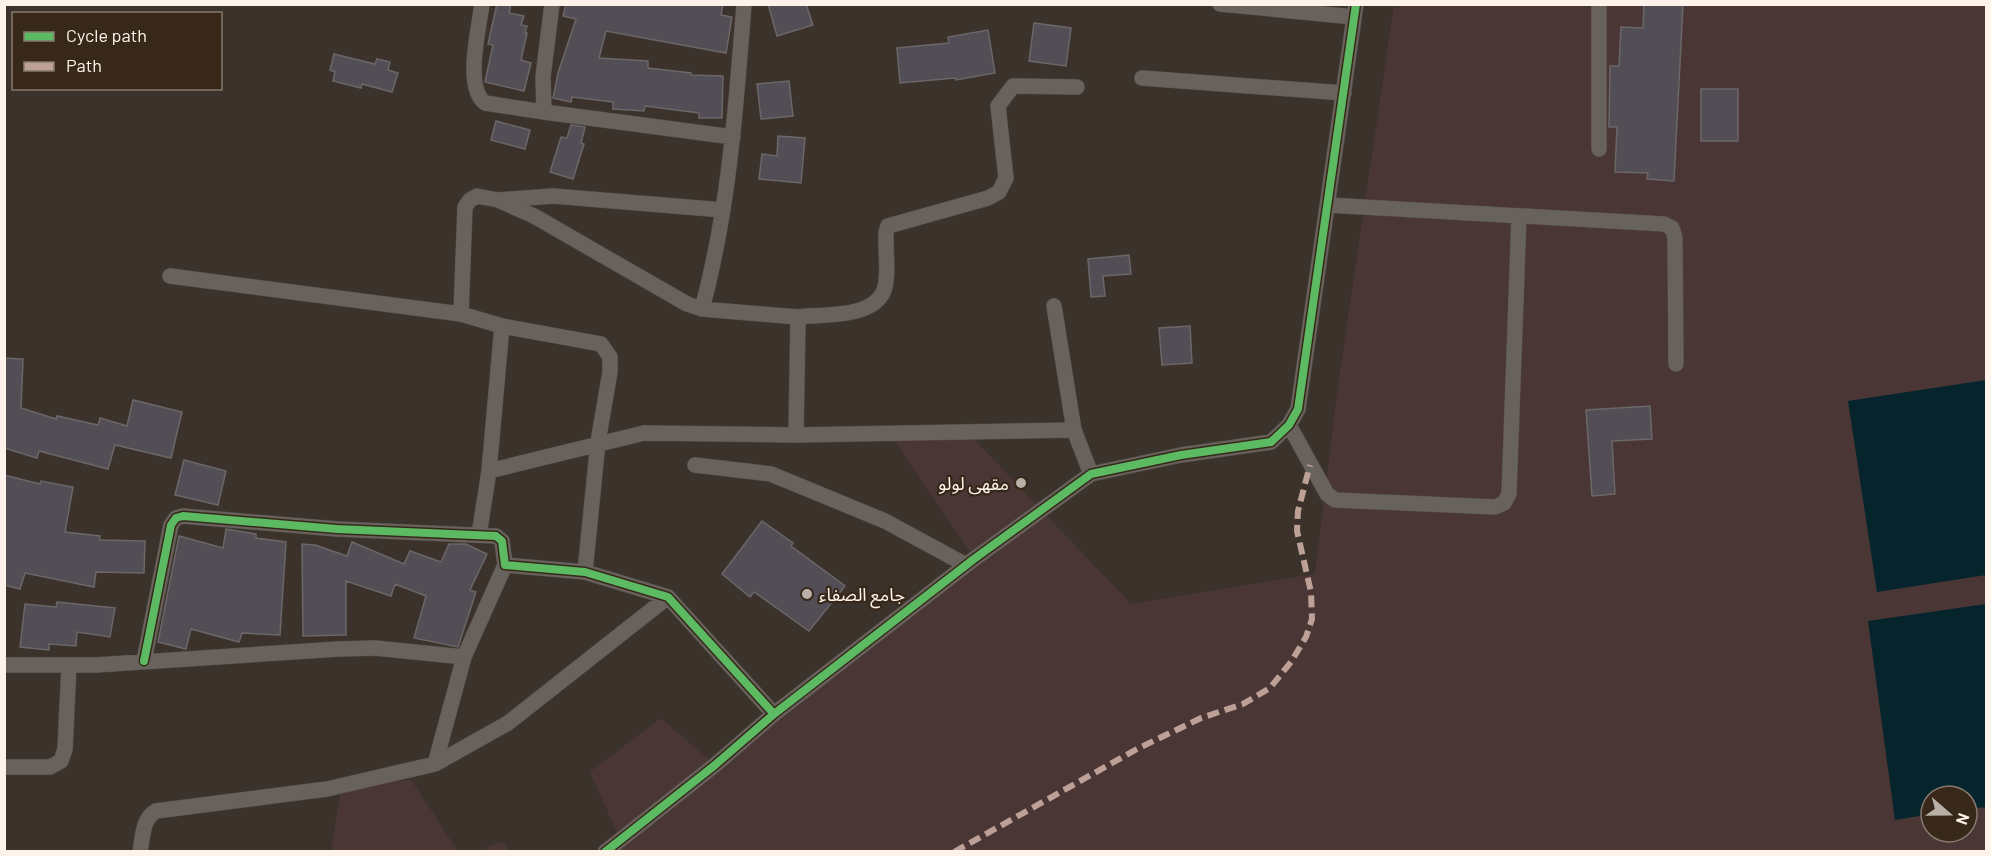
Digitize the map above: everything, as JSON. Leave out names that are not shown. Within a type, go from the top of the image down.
[{"type":"street","points":[[482,4],[475,57],[474,90],[485,103],[733,137]]},
{"type":"street","points":[[544,112],[543,77],[552,4]]},
{"type":"street","points":[[702,309],[723,210],[733,137],[744,4]]},
{"type":"street","points":[[605,852],[715,765],[774,714],[966,565],[1090,474],[1181,455],[1271,442],[1289,425],[1298,409],[1355,11],[1220,4]]},
{"type":"street","points":[[1599,4],[1599,149]]},
{"type":"street","points":[[1142,78],[1344,93]]},
{"type":"street","points":[[461,314],[465,207],[477,196],[498,200],[534,216],[687,304],[702,309],[798,317],[861,310],[875,303],[885,288],[888,226],[988,198],[999,192],[1006,178],[998,106],[1013,86],[1077,87]]},
{"type":"street","points":[[498,200],[553,196],[723,210]]},
{"type":"street","points":[[1328,205],[1664,224],[1672,228],[1675,238],[1676,364]]},
{"type":"street","points":[[1289,425],[1327,494],[1335,500],[1495,507],[1504,503],[1509,494],[1519,216]]},
{"type":"street","points":[[170,276],[461,314],[502,326],[601,344],[610,357],[610,372],[598,442],[585,572]]},
{"type":"street","points":[[1054,306],[1074,430],[1090,474]]},
{"type":"street","points":[[796,435],[798,317]]},
{"type":"street","points":[[479,536],[489,471],[502,326]]},
{"type":"street","points":[[489,471],[598,442],[644,433],[796,435],[1074,430]]},
{"type":"street","points":[[695,465],[771,474],[885,521],[966,565]]},
{"type":"street","points":[[144,661],[171,525],[176,518],[183,516],[337,529],[499,538],[505,565],[464,657],[435,764]]},
{"type":"street","points":[[505,565],[585,572],[668,597],[774,714]]},
{"type":"street","points":[[140,852],[146,822],[149,815],[156,812],[327,789],[435,764],[508,723],[668,597]]},
{"type":"street","points":[[4,665],[69,665],[348,648],[464,657]]},
{"type":"street","points":[[4,767],[50,767],[61,761],[66,749],[69,665]]},
{"type":"shaded area","points":[[1394,5],[1986,5],[1986,851],[605,851],[620,839],[590,772],[661,718],[715,765],[974,558],[892,437],[972,437],[1131,604],[1315,574],[1337,393]]},
{"type":"shaded area","points":[[411,780],[458,851],[331,852],[342,784]]},
{"type":"shaded area","points":[[503,841],[509,851],[476,851]]},
{"type":"water","points":[[1986,380],[1986,575],[1877,592],[1848,401]]},
{"type":"water","points":[[1986,604],[1986,807],[1979,808],[1979,784],[1919,784],[1919,816],[1895,820],[1868,621]]},
{"type":"building","points":[[497,4],[511,4],[509,13],[524,16],[521,25],[527,26],[525,33],[527,33],[521,60],[531,63],[524,91],[485,82],[493,45],[488,44]]},
{"type":"building","points":[[566,4],[723,4],[721,15],[732,17],[726,53],[606,31],[599,58],[648,61],[648,68],[691,73],[691,75],[723,76],[722,118],[699,118],[699,113],[645,106],[644,111],[613,109],[613,102],[572,97],[571,102],[553,98],[558,73],[576,19],[563,16]]},
{"type":"building","points":[[768,4],[806,4],[813,25],[777,36]]},
{"type":"building","points":[[1644,4],[1683,4],[1674,181],[1647,179],[1648,173],[1615,172],[1617,127],[1609,127],[1610,66],[1619,66],[1621,27],[1643,28]]},
{"type":"building","points":[[1034,23],[1071,28],[1066,66],[1029,61]]},
{"type":"building","points":[[988,30],[995,73],[956,80],[955,78],[900,83],[897,48],[949,43],[948,37]]},
{"type":"building","points":[[334,54],[375,64],[377,59],[390,62],[388,70],[398,73],[392,92],[362,84],[361,88],[333,81],[335,72],[330,70]]},
{"type":"building","points":[[789,81],[793,116],[761,119],[757,84]]},
{"type":"building","points":[[1701,89],[1738,89],[1738,141],[1701,141]]},
{"type":"building","points":[[496,121],[530,130],[525,149],[491,140]]},
{"type":"building","points":[[571,125],[585,127],[581,143],[584,144],[573,179],[550,172],[561,137],[567,138]]},
{"type":"building","points":[[778,136],[805,138],[801,183],[759,179],[762,154],[777,156]]},
{"type":"building","points":[[1129,255],[1131,274],[1103,276],[1105,296],[1091,297],[1088,259]]},
{"type":"building","points":[[1190,326],[1192,363],[1162,365],[1159,328]]},
{"type":"building","points":[[4,358],[23,359],[21,408],[56,419],[57,416],[98,425],[100,418],[127,426],[133,400],[182,412],[171,458],[115,445],[108,469],[39,451],[37,458],[4,448]]},
{"type":"building","points":[[1650,406],[1652,439],[1612,441],[1615,494],[1592,496],[1586,410]]},
{"type":"building","points":[[184,460],[226,471],[218,505],[175,495]]},
{"type":"building","points":[[4,475],[40,484],[41,481],[73,487],[65,532],[100,536],[100,540],[145,541],[144,573],[96,572],[94,587],[25,573],[20,589],[4,585]]},
{"type":"building","points":[[762,521],[793,543],[791,546],[845,586],[809,631],[754,592],[750,597],[722,574]]},
{"type":"building","points":[[226,529],[256,534],[256,538],[286,542],[280,635],[242,633],[239,642],[191,629],[186,649],[158,642],[179,536],[223,548]]},
{"type":"building","points":[[352,542],[404,564],[410,551],[441,562],[449,544],[466,544],[487,554],[470,590],[476,592],[458,647],[414,638],[426,596],[395,584],[391,596],[346,581],[346,635],[303,636],[302,544],[315,545],[347,556]]},
{"type":"building","points":[[57,602],[115,608],[110,637],[77,632],[76,646],[49,644],[49,650],[20,647],[25,604],[56,607]]},
{"type":"marked path","points":[[954,852],[1137,749],[1201,718],[1243,704],[1270,688],[1291,662],[1306,637],[1312,619],[1311,592],[1297,531],[1298,511],[1310,465]]},
{"type":"cycle path","points":[[605,852],[715,765],[774,714],[974,559],[1091,474],[1181,455],[1271,442],[1289,425],[1298,409],[1356,4]]},
{"type":"cycle path","points":[[144,661],[171,525],[176,518],[183,516],[337,529],[496,536],[502,541],[505,565],[585,572],[668,597],[774,714]]},
{"type":"place","name":"مقهى لولو","points":[[1021,483]]},
{"type":"place","name":"جامع الصفاء","points":[[807,594]]}]
